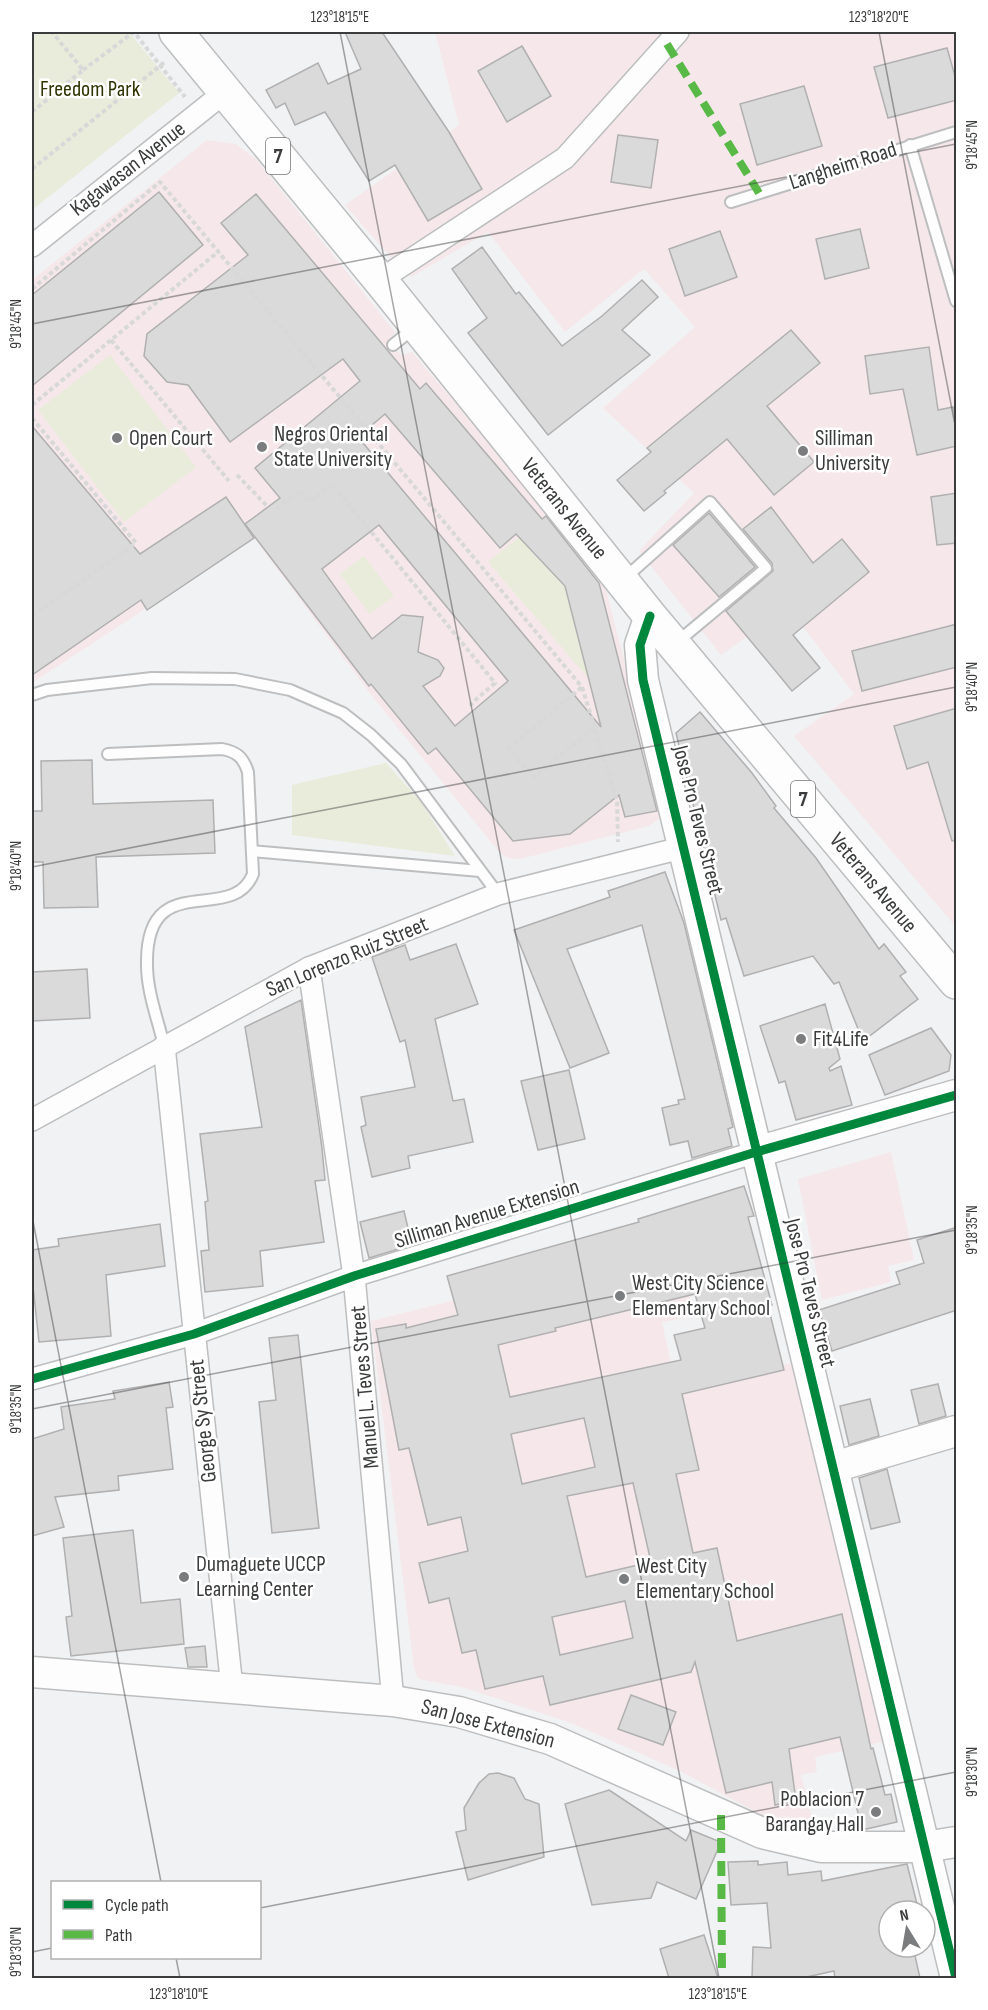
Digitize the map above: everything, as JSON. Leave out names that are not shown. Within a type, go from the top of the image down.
[{"type":"main road","name":"Veterans Avenue","points":[[181,38],[380,280],[405,335],[622,581],[957,982]]},
{"type":"street","points":[[380,280],[565,158],[678,32]]},
{"type":"street","name":"Kagawasan Avenue","points":[[32,246],[225,92]]},
{"type":"street","name":"Jose Pro Teves Street","points":[[650,616],[640,645],[643,680],[685,846],[756,1152],[956,1978]]},
{"type":"street","name":"San Lorenzo Ruiz Street","points":[[32,1120],[309,968],[498,894],[685,846]]},
{"type":"street","name":"Manuel L. Teves Street","points":[[309,968],[354,1276],[393,1701]]},
{"type":"street","name":"George Sy Street","points":[[164,1046],[232,1688]]},
{"type":"street","name":"Silliman Avenue Extension","points":[[32,1379],[195,1334],[354,1276],[756,1152],[957,1095]]},
{"type":"street","points":[[834,1467],[957,1431]]},
{"type":"street","name":"San Jose Extension","points":[[32,1672],[393,1701],[459,1712],[550,1739],[762,1833],[821,1847],[925,1847],[957,1842]]},
{"type":"lane","name":"Langheim Road","points":[[730,202],[957,132]]},
{"type":"lane","points":[[910,145],[957,301]]},
{"type":"lane","points":[[622,581],[710,502],[766,568],[674,645]]},
{"type":"lane","points":[[32,695],[46,690],[152,678],[235,679],[290,690],[343,713],[371,735],[401,764],[498,894]]},
{"type":"lane","points":[[108,754],[222,749],[234,752],[244,760],[248,772],[253,874],[243,891],[230,897],[184,901],[172,906],[162,914],[152,931],[147,948],[147,968],[164,1046]]},
{"type":"lane","points":[[252,851],[480,871]]},
{"type":"path","points":[[52,32],[83,70]]},
{"type":"path","points":[[32,112],[134,32],[187,99],[178,106]]},
{"type":"path","points":[[32,169],[160,66],[181,38]]},
{"type":"path","points":[[32,289],[160,182],[582,687],[617,800],[616,834]]},
{"type":"path","points":[[32,405],[218,252]]},
{"type":"path","points":[[111,340],[229,481]]},
{"type":"path","points":[[32,418],[136,543],[32,616]]},
{"type":"path","points":[[237,475],[268,507]]},
{"type":"path","points":[[277,509],[301,491],[309,502],[332,484],[495,683],[471,704],[475,708]]},
{"type":"path","points":[[582,687],[508,747],[534,777],[594,728]]},
{"type":"shaded area","name":"Silliman University","points":[[435,32],[956,32],[956,927],[794,736],[854,694],[788,607],[721,655],[639,551],[694,493],[603,408],[695,327],[644,269],[565,332],[488,232],[411,277],[400,268],[345,205],[459,125]]},
{"type":"shaded area","name":"Negros Oriental State University","points":[[207,140],[236,144],[256,159],[395,332],[389,341],[401,355],[412,352],[602,575],[665,815],[649,826],[520,859],[508,858],[500,853],[372,696],[254,538],[32,683],[32,280]]},
{"type":"shaded area","points":[[891,1152],[914,1260],[888,1266],[891,1282],[822,1300],[798,1179]]},
{"type":"shaded area","name":"West City Elementary School","points":[[679,1248],[695,1316],[662,1322],[677,1391],[791,1363],[886,1741],[815,1757],[817,1772],[801,1775],[814,1826],[769,1819],[680,1771],[571,1723],[462,1687],[423,1680],[418,1678],[414,1668],[371,1321],[547,1277]]},
{"type":"green space","name":"Freedom Park","points":[[32,32],[129,32],[179,93],[32,210]]},
{"type":"green space","name":"Open Court","points":[[110,355],[196,467],[124,522],[38,410]]},
{"type":"green space","points":[[519,537],[565,586],[589,679],[488,562]]},
{"type":"green space","points":[[364,556],[394,596],[370,614],[340,574]]},
{"type":"green space","points":[[386,763],[421,802],[455,856],[292,835],[292,785]]},
{"type":"building","points":[[345,32],[382,32],[449,132],[482,189],[428,221],[395,165],[369,181],[325,112],[295,125],[285,103],[276,108],[266,90],[318,63],[328,84],[361,69]]},
{"type":"building","points":[[522,46],[551,96],[507,122],[478,71]]},
{"type":"building","points":[[947,48],[957,83],[957,100],[888,118],[874,67]]},
{"type":"building","points":[[804,86],[822,146],[757,165],[740,104]]},
{"type":"building","points":[[618,135],[658,140],[651,188],[611,182]]},
{"type":"building","points":[[159,192],[203,245],[32,386],[32,295]]},
{"type":"building","points":[[256,194],[420,389],[426,383],[542,519],[546,516],[599,583],[657,811],[625,817],[619,795],[570,834],[513,841],[436,748],[428,754],[371,684],[369,686],[245,524],[280,498],[255,468],[360,381],[343,359],[230,442],[188,385],[167,382],[144,356],[147,334],[248,255],[221,223]],"holes":[[[385,414],[500,548],[516,534],[565,586],[601,727],[358,437]],[[379,525],[508,681],[455,726],[423,686],[440,676],[444,668],[438,660],[418,652],[423,617],[402,615],[372,639],[322,569]]]},
{"type":"building","points":[[860,229],[869,268],[825,279],[816,239]]},
{"type":"building","points":[[720,231],[737,277],[685,296],[669,249]]},
{"type":"building","points":[[482,247],[516,294],[519,292],[562,346],[602,316],[642,280],[658,297],[622,330],[650,355],[548,435],[468,333],[487,318],[452,269]]},
{"type":"building","points":[[791,330],[820,363],[767,406],[814,462],[774,495],[727,439],[664,491],[666,493],[644,511],[617,480],[651,452],[647,448]]},
{"type":"building","points":[[929,347],[938,410],[953,407],[957,424],[957,446],[917,455],[903,389],[870,394],[865,356]]},
{"type":"building","points":[[32,426],[140,554],[226,497],[254,538],[147,610],[141,600],[32,675]]},
{"type":"building","points":[[957,493],[957,543],[937,545],[931,497]]},
{"type":"building","points":[[771,507],[813,563],[842,539],[869,572],[793,635],[820,668],[792,691],[726,611],[773,571],[772,563],[743,529]]},
{"type":"building","points":[[709,513],[755,567],[719,597],[673,545]]},
{"type":"building","points":[[957,624],[957,667],[862,691],[852,651]]},
{"type":"building","points":[[957,708],[957,840],[952,841],[928,762],[907,769],[894,726]]},
{"type":"building","points":[[700,712],[752,773],[776,806],[774,808],[816,858],[879,949],[884,944],[906,972],[900,976],[918,999],[863,1041],[839,982],[834,984],[813,956],[744,976],[726,918],[721,920],[676,733]]},
{"type":"building","points":[[92,760],[93,804],[213,800],[215,853],[96,857],[98,907],[44,908],[43,862],[32,862],[32,811],[42,811],[41,761]]},
{"type":"building","points":[[665,872],[684,923],[733,1127],[728,1129],[732,1146],[692,1158],[688,1141],[670,1145],[662,1108],[679,1104],[678,1100],[685,1099],[642,925],[567,949],[609,1053],[570,1068],[514,930],[610,897],[608,891]]},
{"type":"building","points":[[456,944],[478,1004],[435,1019],[453,1101],[464,1099],[473,1142],[408,1156],[410,1168],[372,1177],[361,1127],[366,1125],[361,1097],[415,1087],[405,1040],[400,1042],[372,957],[405,945],[410,960]]},
{"type":"building","points":[[87,969],[90,1018],[32,1021],[32,972]]},
{"type":"building","points":[[301,1000],[322,1148],[325,1180],[315,1181],[324,1242],[260,1251],[263,1286],[205,1292],[201,1251],[209,1250],[205,1202],[208,1201],[200,1134],[262,1127],[245,1027]]},
{"type":"building","points":[[825,1004],[840,1059],[829,1068],[830,1071],[841,1066],[852,1105],[796,1120],[785,1081],[779,1083],[760,1026]]},
{"type":"building","points":[[931,1028],[951,1055],[949,1071],[885,1095],[869,1055]]},
{"type":"building","points":[[569,1070],[585,1139],[538,1150],[521,1081]]},
{"type":"building","points":[[744,1186],[754,1216],[748,1217],[772,1305],[768,1306],[784,1370],[682,1394],[699,1470],[676,1474],[693,1553],[717,1548],[737,1641],[842,1614],[871,1749],[873,1748],[885,1795],[891,1794],[897,1822],[862,1830],[840,1737],[789,1749],[796,1801],[775,1805],[772,1782],[726,1793],[695,1662],[691,1672],[550,1705],[543,1676],[485,1689],[476,1650],[462,1653],[449,1598],[429,1603],[419,1563],[468,1551],[461,1517],[428,1525],[409,1448],[399,1450],[376,1329],[406,1324],[406,1328],[458,1315],[447,1276],[639,1222],[638,1219]],"holes":[[[695,1294],[705,1328],[674,1335],[681,1360],[510,1397],[498,1345],[556,1331],[555,1328]],[[584,1418],[595,1467],[522,1484],[511,1434]],[[633,1483],[651,1562],[586,1577],[567,1496]],[[625,1601],[633,1638],[560,1655],[552,1617]]]},
{"type":"building","points":[[404,1211],[412,1245],[369,1258],[360,1222]]},
{"type":"building","points":[[160,1224],[165,1266],[106,1275],[111,1336],[39,1342],[32,1277],[32,1250],[59,1246],[58,1239]]},
{"type":"building","points":[[957,1227],[957,1310],[832,1351],[819,1310],[900,1284],[896,1272],[924,1263],[917,1240]]},
{"type":"building","points":[[298,1335],[319,1528],[272,1533],[259,1402],[276,1400],[269,1338]]},
{"type":"building","points":[[169,1382],[173,1407],[166,1408],[173,1469],[118,1476],[119,1490],[55,1497],[64,1527],[32,1536],[32,1439],[64,1429],[61,1407],[115,1399],[113,1391]]},
{"type":"building","points":[[938,1384],[946,1416],[919,1424],[911,1390]]},
{"type":"building","points":[[870,1399],[879,1436],[849,1445],[840,1406]]},
{"type":"building","points":[[887,1469],[900,1522],[871,1529],[859,1478]]},
{"type":"building","points":[[133,1530],[141,1603],[180,1599],[184,1644],[71,1656],[66,1617],[72,1616],[63,1538]]},
{"type":"building","points":[[205,1646],[207,1667],[188,1667],[185,1648]]},
{"type":"building","points":[[631,1695],[676,1712],[663,1745],[618,1729]]},
{"type":"building","points":[[498,1773],[514,1778],[525,1799],[539,1804],[544,1857],[468,1880],[456,1832],[466,1830],[464,1808],[479,1783],[489,1774]]},
{"type":"building","points":[[609,1790],[686,1841],[691,1830],[718,1841],[718,1849],[696,1899],[657,1882],[651,1898],[592,1905],[565,1804]]},
{"type":"building","points":[[758,1861],[758,1865],[787,1862],[788,1875],[821,1871],[822,1881],[907,1864],[916,1899],[877,1899],[877,1959],[916,1959],[920,1978],[835,1978],[834,1971],[802,1978],[752,1978],[753,1947],[771,1948],[767,1903],[731,1905],[728,1862]]},
{"type":"building","points":[[704,1935],[718,1978],[669,1978],[660,1949]]},
{"type":"marked path","points":[[667,44],[759,193]]},
{"type":"marked path","points":[[721,1815],[722,1978]]},
{"type":"cycle path","points":[[650,616],[640,645],[643,680],[956,1978]]},
{"type":"cycle path","points":[[32,1379],[194,1334],[354,1276],[756,1152],[956,1095]]},
{"type":"place","name":"Open Court","points":[[117,438]]},
{"type":"place","name":"Negros Oriental State University","points":[[262,447]]},
{"type":"place","name":"Silliman University","points":[[803,451]]},
{"type":"place","name":"Fit4Life","points":[[801,1039]]},
{"type":"place","name":"West City Science Elementary School","points":[[620,1296]]},
{"type":"place","name":"Dumaguete UCCP Learning Center","points":[[184,1577]]},
{"type":"place","name":"West City Elementary School","points":[[624,1579]]},
{"type":"place","name":"Poblacion 7 Barangay Hall","points":[[876,1812]]}]
